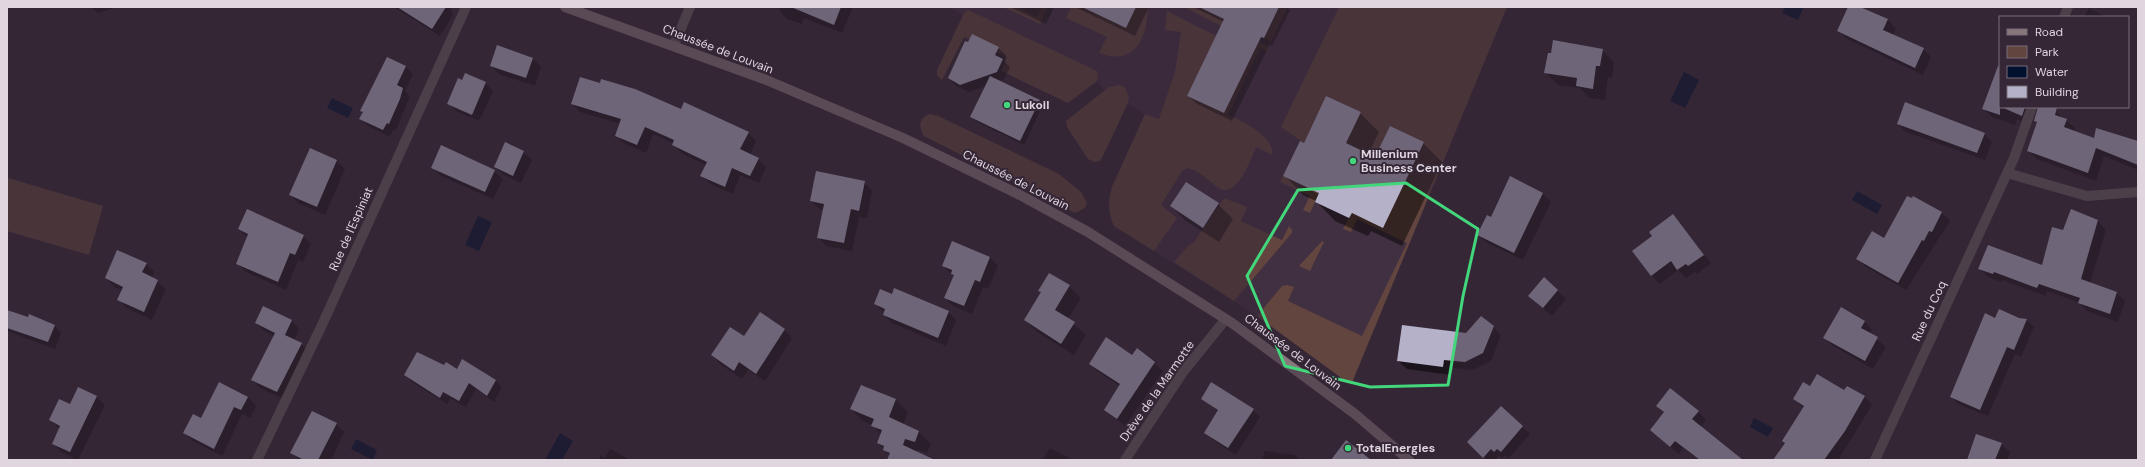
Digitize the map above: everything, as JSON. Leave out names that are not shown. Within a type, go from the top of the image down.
[{"type":"main road","name":"Chaussée de Louvain","points":[[565,7],[674,45],[764,79],[903,138],[1088,232],[1225,320],[1232,323],[1355,414],[1409,460]]},
{"type":"street","name":"Rue de l'Espiniat","points":[[257,460],[322,325],[466,7]]},
{"type":"street","points":[[674,45],[690,7]]},
{"type":"street","name":"Rue du Coq","points":[[1875,460],[2014,158],[2032,108]]},
{"type":"street","points":[[2007,173],[2087,196],[2138,192]]},
{"type":"street","name":"Drève de la Marmotte","points":[[1125,460],[1183,372],[1225,320]]},
{"type":"highlighted area","points":[[1406,183],[1478,229],[1463,296],[1448,385],[1370,387],[1285,366],[1247,276],[1298,190]]},
{"type":"shaded area","points":[[948,7],[1507,7],[1351,385],[1245,308],[1114,226],[1109,212],[1109,199],[1112,187],[1145,114],[1105,91],[1097,81]]},
{"type":"green space","points":[[1003,7],[1017,7],[1037,17],[1042,7],[1048,7],[1040,24]]},
{"type":"green space","points":[[1071,7],[1082,7],[1126,28],[1136,7],[1148,7],[1145,29],[1142,38],[1130,53],[1122,56],[1112,56],[1099,53],[1107,37],[1066,18]]},
{"type":"green space","points":[[1184,7],[1199,7],[1224,19],[1221,26]]},
{"type":"green space","points":[[1279,7],[1288,7],[1271,42],[1264,38]]},
{"type":"green space","points":[[1339,7],[1507,7],[1351,385],[1257,316],[1282,286],[1287,285],[1294,287],[1288,301],[1362,336],[1407,243],[1357,219],[1351,232],[1343,229],[1352,213],[1383,227],[1423,142],[1390,126],[1375,157],[1346,143],[1361,112],[1326,96],[1304,143],[1281,127]]},
{"type":"green space","points":[[968,10],[1097,71],[1097,81],[1068,103],[1001,71],[1007,57],[964,37],[942,80],[937,75],[937,70],[964,13]]},
{"type":"green space","points":[[1167,11],[1216,36],[1187,96],[1224,113],[1257,41],[1269,47],[1267,51],[1260,48],[1228,115],[1249,125],[1263,136],[1272,148],[1272,155],[1256,147],[1247,169],[1237,184],[1224,190],[1217,187],[1192,169],[1188,168],[1182,171],[1161,205],[1177,218],[1154,251],[1114,226],[1109,202],[1112,187],[1145,114],[1159,119],[1175,72],[1181,32],[1165,30]]},
{"type":"green space","points":[[1119,85],[1125,87],[1129,98],[1127,105],[1103,156],[1100,161],[1094,162],[1088,159],[1067,127],[1066,121],[1109,87]]},
{"type":"green space","points":[[930,114],[938,116],[1059,174],[1081,192],[1087,203],[1085,208],[1075,213],[924,136],[920,126],[922,120]]},
{"type":"green space","points":[[1283,176],[1319,193],[1310,213],[1303,210],[1310,196],[1280,182]]},
{"type":"green space","points":[[8,178],[103,206],[89,255],[7,231]]},
{"type":"green space","points":[[1224,198],[1247,207],[1241,221],[1282,240],[1289,226],[1292,230],[1292,233],[1234,301],[1174,262],[1188,246],[1194,242]]},
{"type":"green space","points":[[1322,241],[1324,242],[1310,271],[1299,266]]},
{"type":"water","points":[[1785,7],[1804,7],[1798,20],[1782,13]]},
{"type":"water","points":[[1684,72],[1699,80],[1685,108],[1670,101]]},
{"type":"water","points":[[332,98],[353,108],[348,118],[327,108]]},
{"type":"water","points":[[1857,191],[1882,205],[1877,214],[1852,200]]},
{"type":"water","points":[[478,216],[492,222],[479,251],[465,245]]},
{"type":"water","points":[[1754,418],[1773,428],[1768,437],[1750,427]]},
{"type":"water","points":[[560,433],[573,441],[562,460],[545,460]]},
{"type":"water","points":[[356,439],[377,450],[373,460],[351,449]]},
{"type":"building","points":[[397,7],[446,7],[432,29]]},
{"type":"building","points":[[791,7],[841,7],[834,25]]},
{"type":"building","points":[[1082,7],[1136,7],[1126,28]]},
{"type":"building","points":[[1199,7],[1279,7],[1264,38],[1261,37],[1224,113],[1187,96],[1224,19]]},
{"type":"building","points":[[1848,7],[1860,7],[1888,19],[1883,30],[1924,48],[1915,68],[1837,31]]},
{"type":"building","points":[[972,34],[999,47],[995,55],[1003,59],[997,72],[960,85],[948,78],[965,41],[968,42]]},
{"type":"building","points":[[1553,40],[1603,49],[1600,66],[1596,66],[1593,89],[1576,86],[1577,78],[1544,73],[1548,53],[1551,53]]},
{"type":"building","points":[[497,45],[533,58],[526,78],[490,66]]},
{"type":"building","points":[[387,57],[406,66],[397,85],[403,88],[400,99],[389,124],[387,123],[383,130],[359,119],[363,112],[360,111]]},
{"type":"building","points":[[1998,66],[2000,115],[1982,109]]},
{"type":"building","points":[[465,73],[486,82],[472,115],[447,104],[458,78],[462,80]]},
{"type":"building","name":"Lukoil","points":[[990,76],[1040,100],[1020,141],[970,117]]},
{"type":"building","points":[[580,77],[600,83],[601,79],[635,89],[681,109],[684,102],[749,132],[740,149],[759,158],[750,176],[732,168],[725,187],[700,176],[707,162],[672,145],[674,140],[645,127],[637,145],[615,136],[621,119],[571,104]]},
{"type":"building","name":"Millenium Business Center","points":[[1326,96],[1361,112],[1346,143],[1375,157],[1390,126],[1424,142],[1383,228],[1352,213],[1349,218],[1315,202],[1319,193],[1283,176],[1300,141],[1304,143]]},
{"type":"building","points":[[1905,102],[1985,133],[1977,153],[1897,124]]},
{"type":"building","points":[[2003,108],[2025,108],[2022,116]]},
{"type":"building","points":[[2038,108],[2057,108],[2055,115],[2067,119],[2064,127],[2094,138],[2096,128],[2138,141],[2138,165],[2096,148],[2088,173],[2027,151],[2037,122],[2034,121]]},
{"type":"building","points":[[505,142],[524,151],[513,176],[494,167]]},
{"type":"building","points":[[441,145],[495,170],[485,192],[431,168]]},
{"type":"building","points":[[310,148],[337,160],[317,207],[289,195]]},
{"type":"building","points":[[816,171],[865,181],[859,211],[851,209],[844,243],[817,238],[824,204],[810,201]]},
{"type":"building","points":[[1510,176],[1543,193],[1514,253],[1477,235],[1487,215],[1491,217]]},
{"type":"building","points":[[1186,182],[1219,203],[1203,228],[1170,206]]},
{"type":"building","points":[[1907,196],[1912,198],[1913,196],[1942,212],[1932,232],[1929,231],[1924,241],[1922,240],[1898,283],[1856,259],[1872,231],[1884,238]]},
{"type":"building","points":[[247,209],[304,235],[295,255],[290,253],[278,282],[236,264],[248,234],[238,229]]},
{"type":"building","points":[[2071,209],[2098,220],[2081,279],[2117,292],[2110,314],[2078,303],[2080,298],[2039,284],[2037,288],[1994,272],[1993,274],[1978,269],[1988,245],[2042,265],[2052,227],[2063,230]]},
{"type":"building","points":[[1673,214],[1704,255],[1688,266],[1686,264],[1677,270],[1671,261],[1651,276],[1632,251],[1652,236],[1649,232]]},
{"type":"building","points":[[952,241],[990,257],[980,282],[975,280],[964,306],[944,298],[954,275],[951,274],[952,270],[942,266]]},
{"type":"building","points":[[117,250],[147,263],[142,272],[158,280],[144,312],[117,300],[123,287],[105,278]]},
{"type":"building","points":[[1049,273],[1070,285],[1055,310],[1075,322],[1061,344],[1024,320],[1041,292],[1038,291]]},
{"type":"building","points":[[1544,277],[1558,290],[1543,308],[1528,296]]},
{"type":"building","points":[[894,288],[949,311],[938,338],[883,315],[885,309],[874,304],[880,289],[892,294]]},
{"type":"building","points":[[263,306],[292,320],[285,335],[302,343],[277,392],[251,380],[275,333],[255,323]]},
{"type":"building","points":[[1841,307],[1865,321],[1861,328],[1878,337],[1865,361],[1823,338]]},
{"type":"building","points":[[1999,309],[2019,318],[2027,319],[2014,350],[2007,347],[1980,410],[1950,397],[1985,313],[1995,318]]},
{"type":"building","points":[[7,310],[28,317],[29,314],[55,325],[48,342],[7,328]]},
{"type":"building","points":[[760,312],[785,329],[756,374],[739,362],[734,371],[711,355],[730,327],[744,336]]},
{"type":"building","points":[[1481,316],[1494,326],[1483,353],[1465,362],[1444,360],[1443,367],[1397,361],[1402,325],[1466,333]]},
{"type":"building","points":[[1106,337],[1132,355],[1137,348],[1155,362],[1117,419],[1104,410],[1120,384],[1089,364]]},
{"type":"building","points":[[417,352],[444,365],[446,362],[457,369],[462,359],[496,380],[487,396],[469,383],[459,401],[443,392],[440,398],[404,375]]},
{"type":"building","points":[[1817,374],[1844,390],[1847,386],[1865,396],[1845,431],[1824,460],[1773,460],[1785,443],[1782,441],[1804,406],[1793,399],[1803,382],[1810,386]]},
{"type":"building","points":[[219,382],[248,397],[241,410],[234,407],[214,449],[183,433],[193,414],[201,418]]},
{"type":"building","points":[[1211,382],[1254,409],[1228,448],[1204,433],[1218,410],[1201,399]]},
{"type":"building","points":[[861,385],[896,399],[889,417],[919,431],[915,442],[905,439],[903,445],[935,460],[887,460],[890,453],[883,450],[884,446],[877,443],[882,430],[871,426],[874,419],[850,409]]},
{"type":"building","points":[[78,387],[97,396],[70,452],[52,444],[60,426],[49,420],[59,399],[70,404]]},
{"type":"building","points":[[1670,388],[1699,411],[1692,419],[1743,460],[1700,460],[1675,441],[1670,447],[1650,430],[1664,412],[1656,406]]},
{"type":"building","points":[[1501,406],[1523,426],[1501,452],[1497,449],[1494,452],[1491,449],[1483,458],[1467,442]]},
{"type":"building","points":[[312,411],[337,423],[318,460],[304,460],[290,453]]},
{"type":"building","points":[[1976,434],[2002,443],[1995,460],[1967,460]]},
{"type":"building","name":"TotalEnergies","points":[[1346,440],[1371,460],[1331,460]]},
{"type":"place","name":"Lukoil","points":[[1007,105]]},
{"type":"place","name":"Millenium Business Center","points":[[1353,161]]},
{"type":"place","name":"TotalEnergies","points":[[1348,448]]}]
